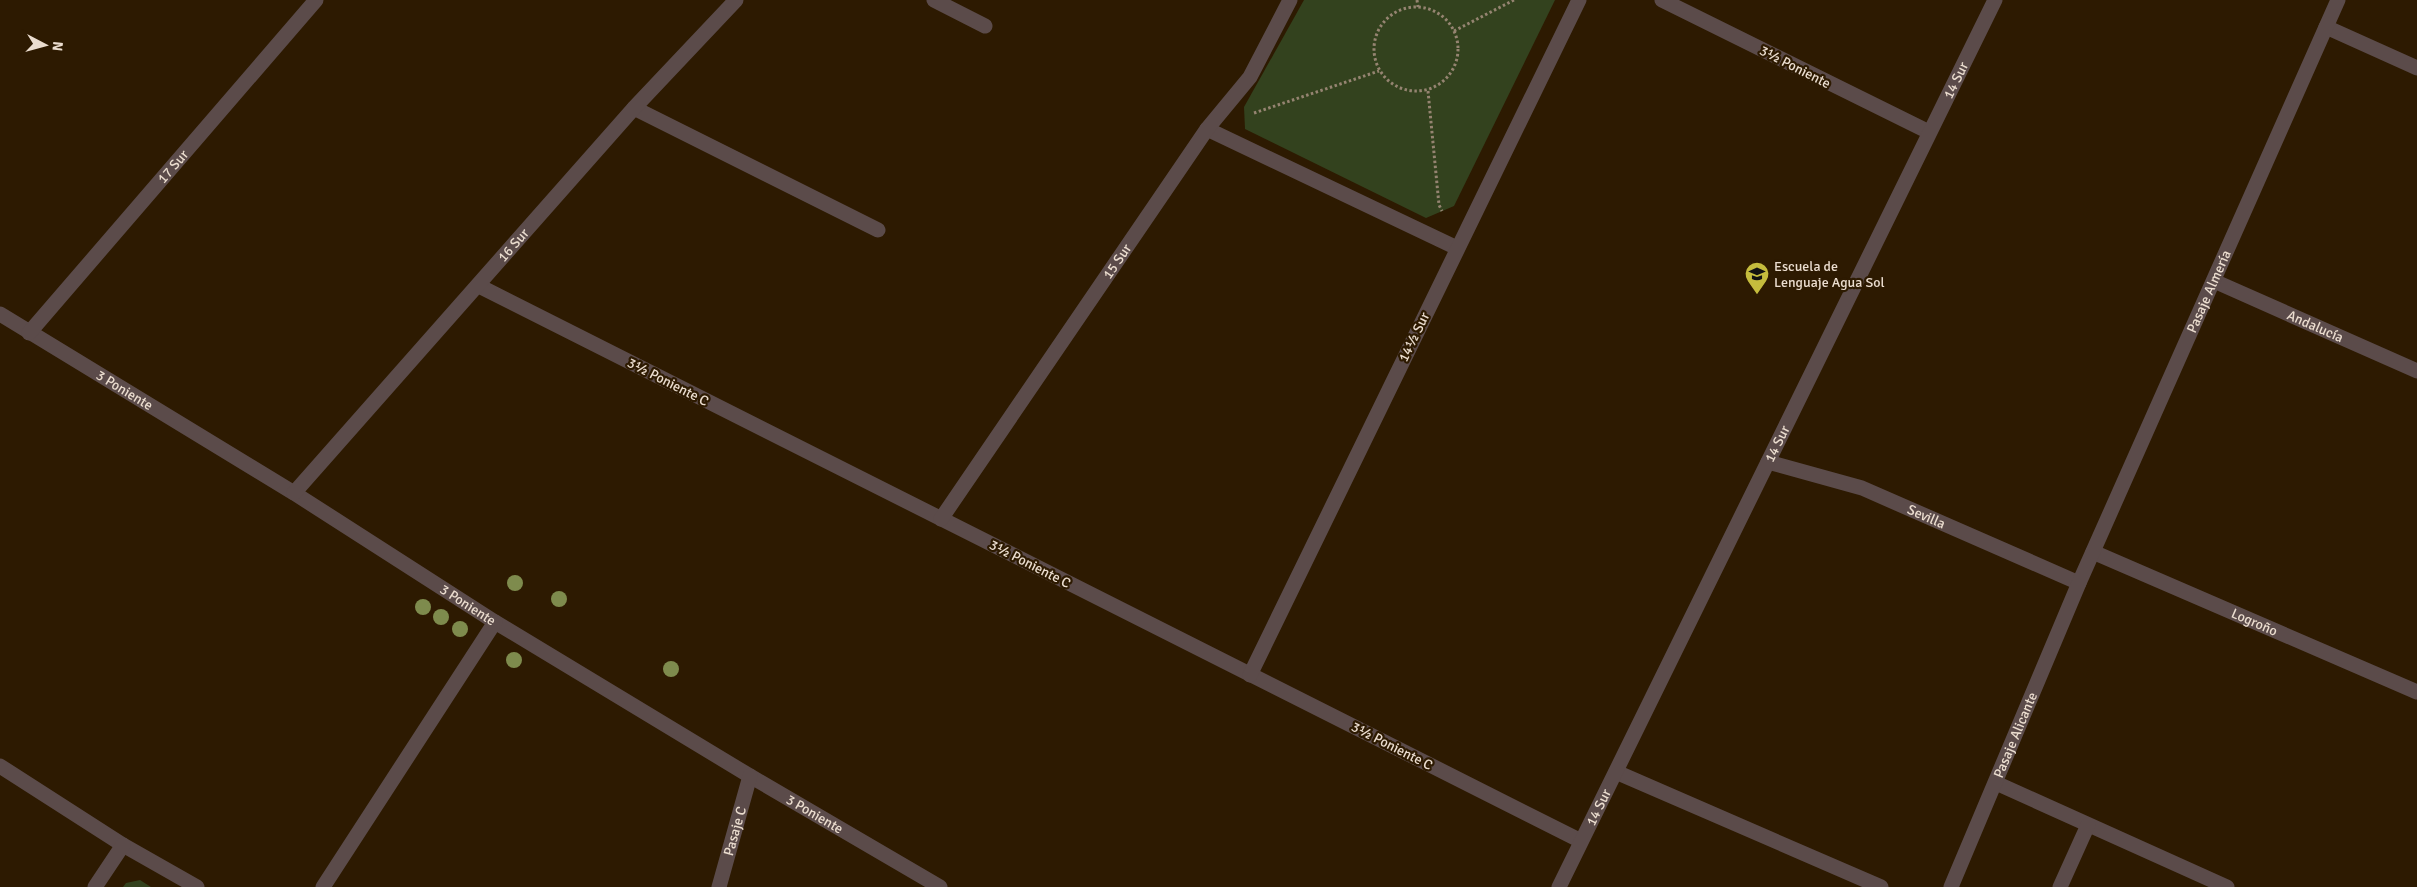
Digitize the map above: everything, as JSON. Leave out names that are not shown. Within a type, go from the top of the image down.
[{"type":"street","name":"17 Sur","points":[[29,333],[316,0]]},
{"type":"street","name":"16 Sur","points":[[294,493],[479,286],[634,108],[736,0]]},
{"type":"street","points":[[934,0],[985,26]]},
{"type":"street","name":"15 Sur","points":[[941,519],[1207,129],[1250,77],[1290,0]]},
{"type":"street","name":"14½ Sur","points":[[1250,674],[1579,0]]},
{"type":"street","name":"3½ Poniente","points":[[1662,0],[1929,132]]},
{"type":"street","name":"14 Sur","points":[[1558,887],[1995,0]]},
{"type":"street","name":"Pasaje Almería","points":[[2079,583],[2338,0]]},
{"type":"street","points":[[2326,27],[2417,68]]},
{"type":"street","points":[[634,108],[878,230]]},
{"type":"street","points":[[1207,129],[1458,248]]},
{"type":"street","name":"Andalucía","points":[[2214,281],[2417,371]]},
{"type":"street","name":"3½ Poniente C","points":[[479,286],[1581,841]]},
{"type":"street","name":"3 Poniente","points":[[0,314],[294,493],[496,622],[750,776],[940,887]]},
{"type":"street","name":"Sevilla","points":[[1768,462],[1862,488],[2079,583]]},
{"type":"street","name":"Logroño","points":[[2093,552],[2417,692]]},
{"type":"street","name":"Pasaje Alicante","points":[[1951,887],[2079,583]]},
{"type":"street","points":[[323,887],[496,622]]},
{"type":"street","points":[[0,766],[123,845],[197,887]]},
{"type":"street","points":[[1616,772],[1881,887]]},
{"type":"street","name":"Pasaje C","points":[[719,887],[750,776]]},
{"type":"street","points":[[1996,783],[2227,887]]},
{"type":"street","points":[[2060,887],[2088,825]]},
{"type":"street","points":[[95,887],[123,845]]},
{"type":"path","points":[[1417,0],[1418,7]]},
{"type":"path","points":[[1454,31],[1514,0]]},
{"type":"path","points":[[1418,7],[1434,11],[1446,19],[1454,31],[1458,45],[1457,60],[1451,74],[1441,84],[1428,91],[1414,92],[1399,89],[1388,82],[1379,71],[1374,58],[1373,45],[1377,32],[1385,20],[1395,12],[1418,7]]},
{"type":"path","points":[[1252,114],[1379,71]]},
{"type":"path","points":[[1428,91],[1438,204],[1458,248]]},
{"type":"green space","points":[[1304,0],[1555,0],[1454,206],[1426,218],[1245,129],[1244,107]]},
{"type":"green space","points":[[140,880],[151,887],[123,887],[126,883]]},
{"type":"place","name":"Escuela de Lenguaje Agua Sol","points":[[1757,295]]}]
